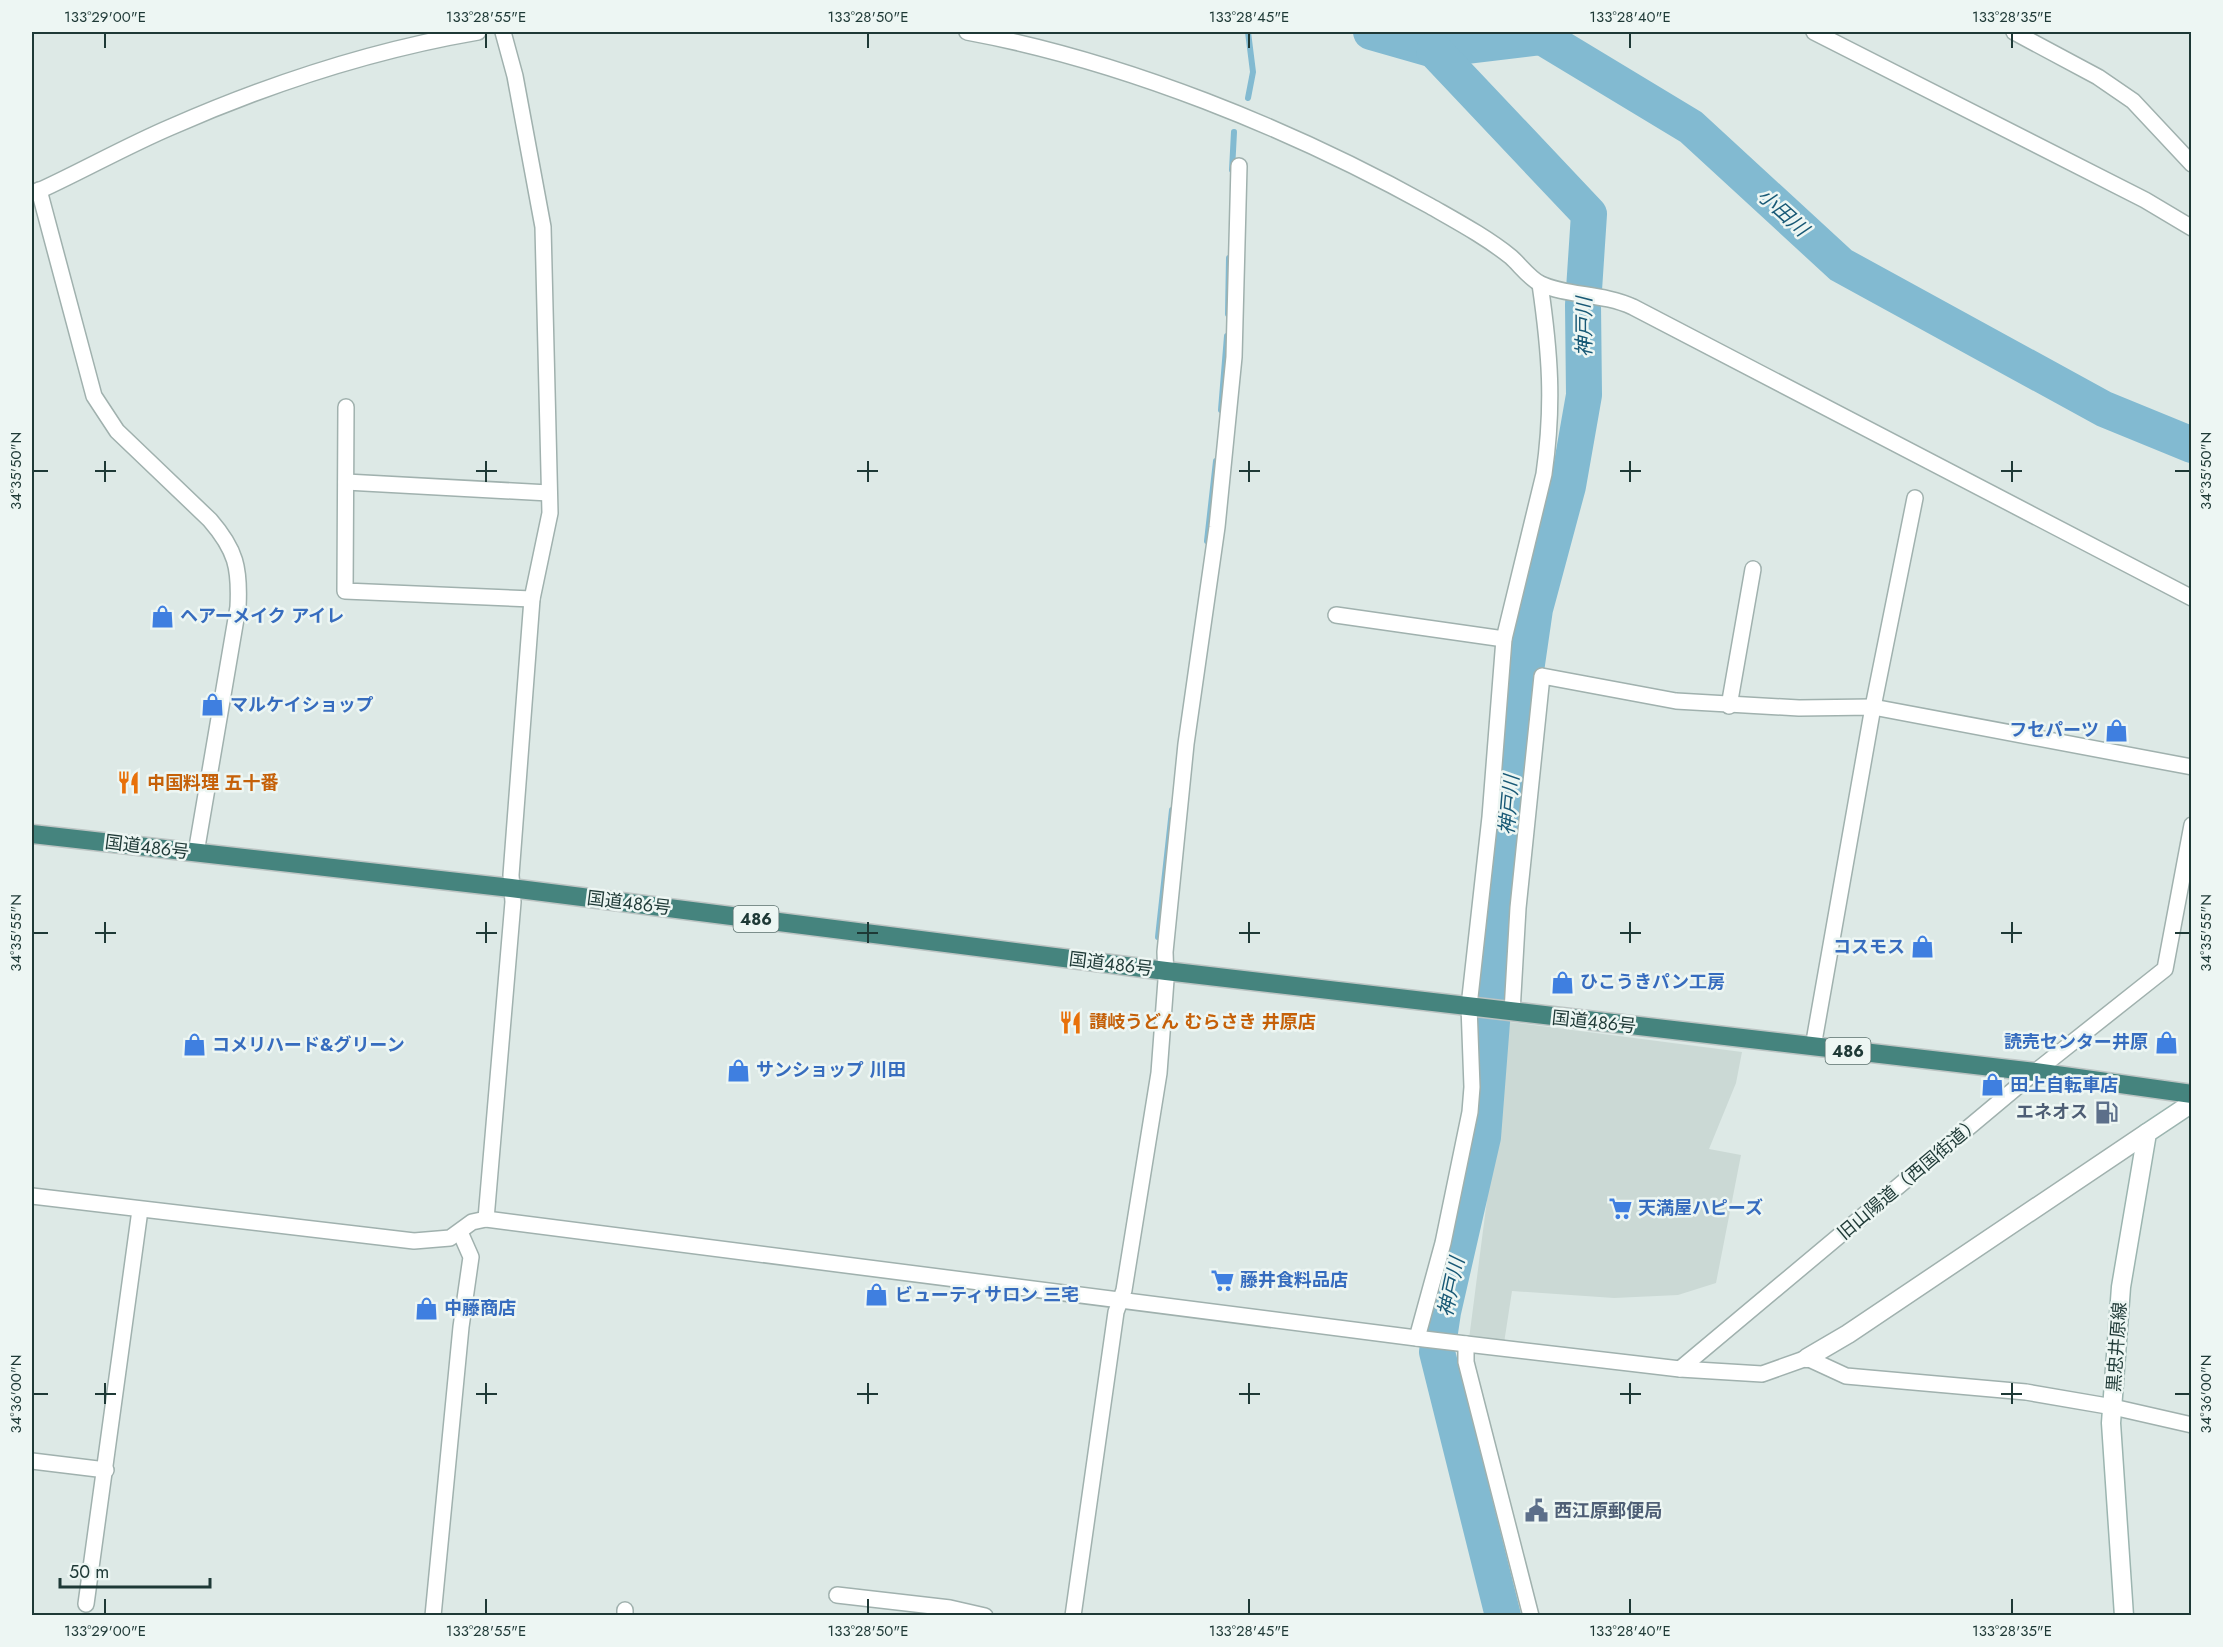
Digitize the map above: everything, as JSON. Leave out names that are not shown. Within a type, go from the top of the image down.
[{"type":"highway","name":"国道486号","points":[[32,834],[511,888],[1166,971],[2035,1072],[2192,1094]]},
{"type":"main road","points":[[1807,1358],[1848,1334],[2192,1103]]},
{"type":"main road","name":"黒忠井原線","points":[[2124,1616],[2113,1466],[2113,1407],[2121,1287],[2147,1134]]},
{"type":"street","points":[[196,853],[238,607],[239,581],[236,558],[224,536],[210,520],[117,431],[99,405],[81,354],[35,192],[170,127],[285,82],[370,55],[478,32]]},
{"type":"street","points":[[486,1218],[513,902],[511,888],[532,599],[550,513],[543,227],[515,76],[503,32]]},
{"type":"street","points":[[967,32],[1097,65],[1208,103],[1315,147],[1476,232],[1547,286],[1607,297],[1652,316],[2192,598]]},
{"type":"street","points":[[1814,32],[2145,200],[2192,228]]},
{"type":"street","points":[[2014,32],[2098,77],[2133,102],[2192,164]]},
{"type":"street","points":[[1073,1616],[1089,1491],[1160,1073],[1165,952],[1186,744],[1217,527],[1234,357],[1239,166]]},
{"type":"street","points":[[1420,1339],[1443,1243],[1470,1112],[1474,1007],[1504,639],[1544,474],[1549,440],[1552,386],[1547,286]]},
{"type":"street","points":[[346,407],[345,591],[532,599]]},
{"type":"street","points":[[346,482],[549,493]]},
{"type":"street","points":[[1813,1047],[1873,707],[1915,498]]},
{"type":"street","points":[[1729,706],[1753,569]]},
{"type":"street","points":[[1336,615],[1504,639]]},
{"type":"street","points":[[1508,1012],[1542,676],[1676,701],[1729,706],[1873,707],[2192,767]]},
{"type":"street","name":"旧山陽道（西国街道）","points":[[1680,1369],[2035,1072],[2165,969],[2192,825]]},
{"type":"street","points":[[32,1196],[414,1241],[440,1240],[460,1232],[472,1222],[486,1218],[1420,1339],[1680,1369],[1762,1374],[1807,1358],[1846,1376],[2026,1392],[2113,1407],[2192,1425]]},
{"type":"street","points":[[86,1604],[140,1210]]},
{"type":"street","points":[[433,1616],[461,1327],[471,1257],[460,1232]]},
{"type":"street","points":[[1460,1343],[1531,1616]]},
{"type":"street","points":[[32,1461],[106,1470]]},
{"type":"street","points":[[837,1595],[950,1608],[985,1616]]},
{"type":"shaded area","points":[[1510,1022],[1742,1052],[1736,1083],[1709,1149],[1741,1155],[1716,1283],[1678,1295],[1614,1298],[1512,1291],[1504,1343],[1469,1339]]},
{"type":"waterway","points":[[1248,32],[1253,72],[1248,98]]},
{"type":"waterway","name":"小田川","points":[[1371,32],[1434,50],[1542,37],[1691,127],[1841,265],[2104,409],[2192,445]]},
{"type":"waterway","name":"神戸川","points":[[1434,50],[1589,214],[1583,305],[1584,395],[1568,486],[1535,609],[1512,767],[1483,1137],[1443,1312],[1437,1352],[1503,1616]]},
{"type":"waterway","points":[[1232,170],[1234,132]]},
{"type":"waterway","points":[[1228,314],[1229,258]]},
{"type":"waterway","points":[[1221,410],[1227,336]]},
{"type":"waterway","points":[[1207,541],[1216,461]]},
{"type":"waterway","points":[[1158,937],[1172,810]]},
{"type":"place","name":"ヘアーメイク アイレ","points":[[162,616]]},
{"type":"place","name":"マルケイショップ","points":[[212,705]]},
{"type":"place","name":"フセパーツ","points":[[2117,730]]},
{"type":"place","name":"中国料理 五十番","points":[[129,783]]},
{"type":"place","name":"コスモス","points":[[1923,947]]},
{"type":"place","name":"ひこうきパン工房","points":[[1562,982]]},
{"type":"place","name":"讃岐うどん むらさき 井原店","points":[[1071,1022]]},
{"type":"place","name":"読売センター井原","points":[[2166,1042]]},
{"type":"place","name":"コメリハード&グリーン","points":[[194,1045]]},
{"type":"place","name":"サンショップ 川田","points":[[738,1070]]},
{"type":"place","name":"田上自転車店","points":[[1992,1085]]},
{"type":"place","name":"エネオス","points":[[2106,1112]]},
{"type":"place","name":"天満屋ハピーズ","points":[[1620,1208]]},
{"type":"place","name":"藤井食料品店","points":[[1222,1280]]},
{"type":"place","name":"ビューティサロン 三宅","points":[[877,1295]]},
{"type":"place","name":"中藤商店","points":[[426,1308]]},
{"type":"place","name":"西江原郵便局","points":[[1536,1511]]}]
